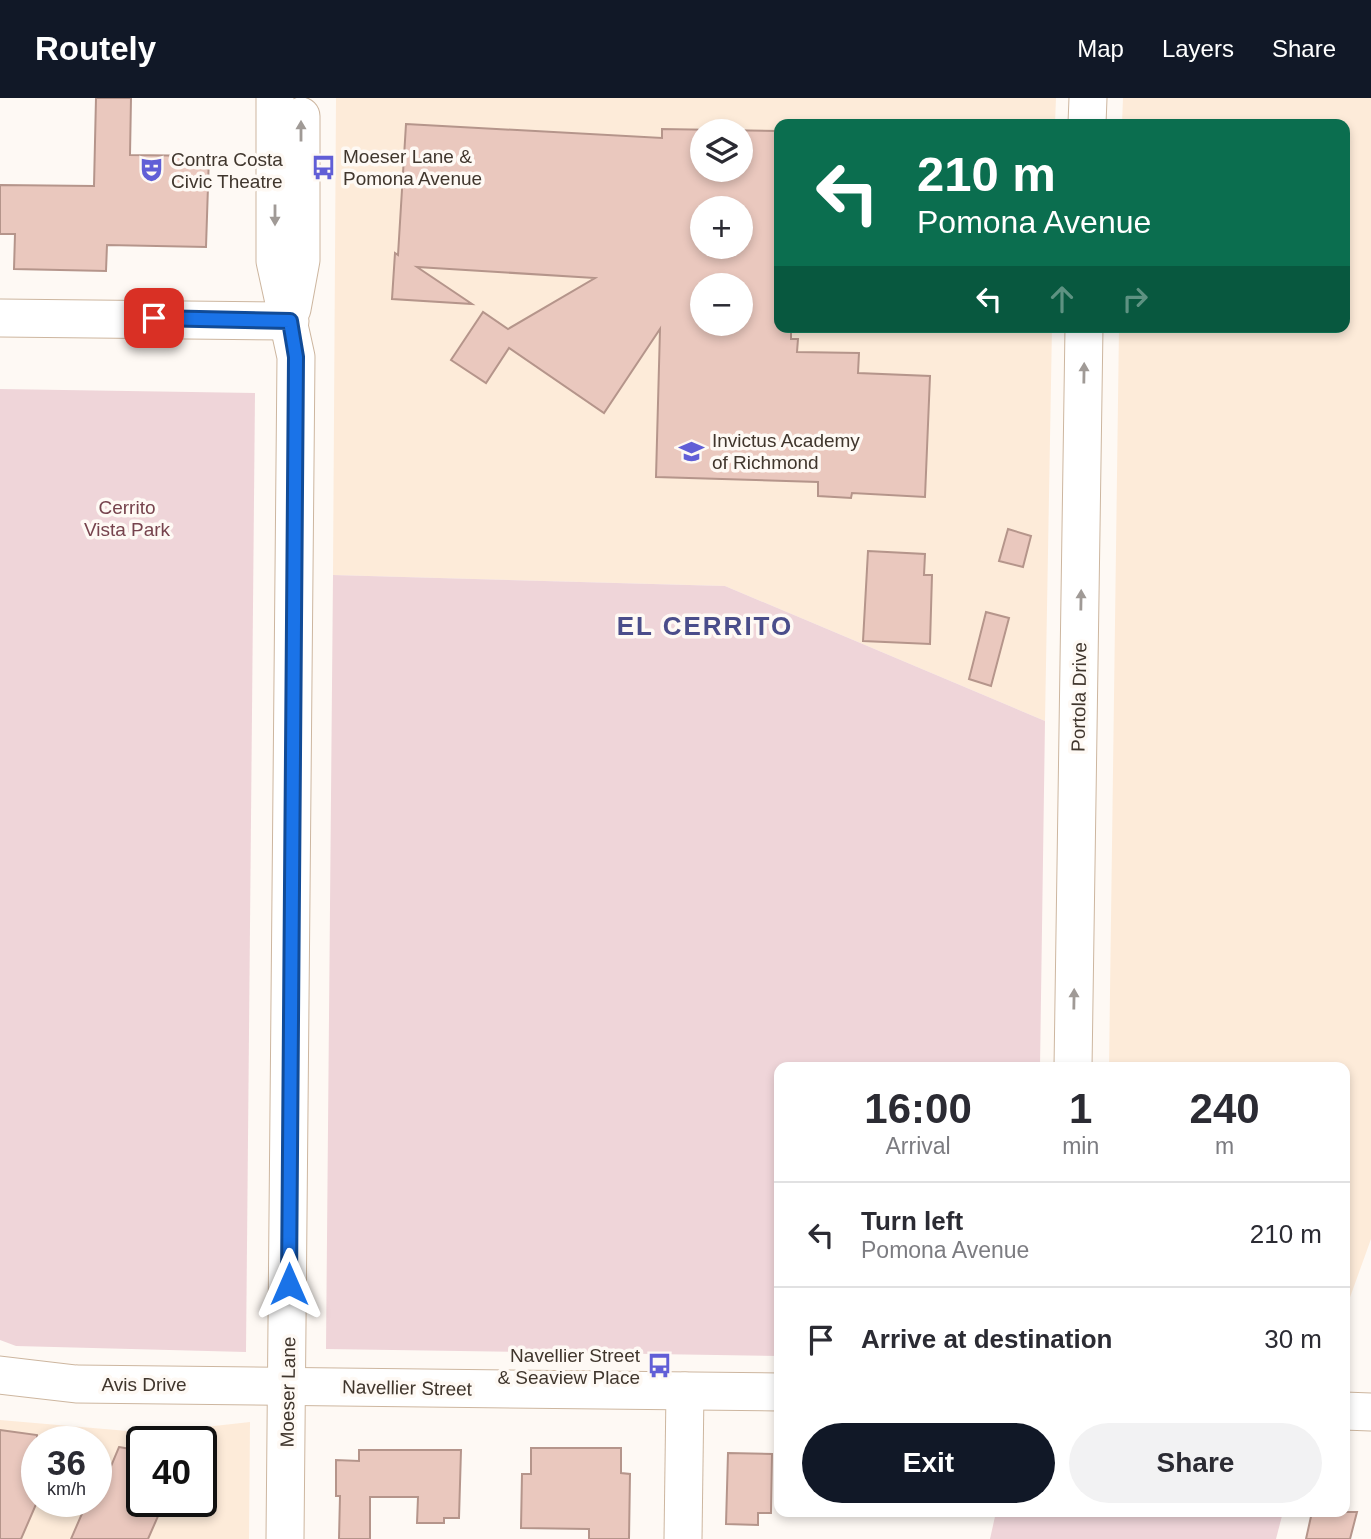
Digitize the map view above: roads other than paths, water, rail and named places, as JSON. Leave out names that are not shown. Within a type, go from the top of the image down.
[{"type":"street","name":"Moeser Lane","points":[[275,98],[275,261],[290,321],[296,369],[285,1539]]},
{"type":"street","name":"Moeser Lane","points":[[290,321],[301,261],[301,98]]},
{"type":"street","points":[[1087,119],[1088,98]]},
{"type":"street","points":[[0,318],[290,321]]},
{"type":"street","name":"Portola Drive","points":[[1073,1062],[1084,333]]},
{"type":"street","name":"Avis Drive","points":[[0,1375],[76,1384],[288,1386]]},
{"type":"street","name":"Navellier Street","points":[[288,1386],[774,1392]]},
{"type":"street","points":[[683,1539],[685,1391]]},
{"type":"street","points":[[1350,1411],[1371,1412]]},
{"type":"place","name":"Moeser Lane & Pomona Avenue","points":[[323,167]]},
{"type":"place","name":"Contra Costa Civic Theatre","points":[[151,170]]},
{"type":"place","name":"Invictus Academy of Richmond","points":[[692,451]]},
{"type":"place","name":"Navellier Street & Seaview Place","points":[[660,1366]]},
{"type":"district","name":"EL CERRITO","points":[[705,626]]},
{"type":"park label","name":"Cerrito Vista Park","points":[[127,518]]}]
